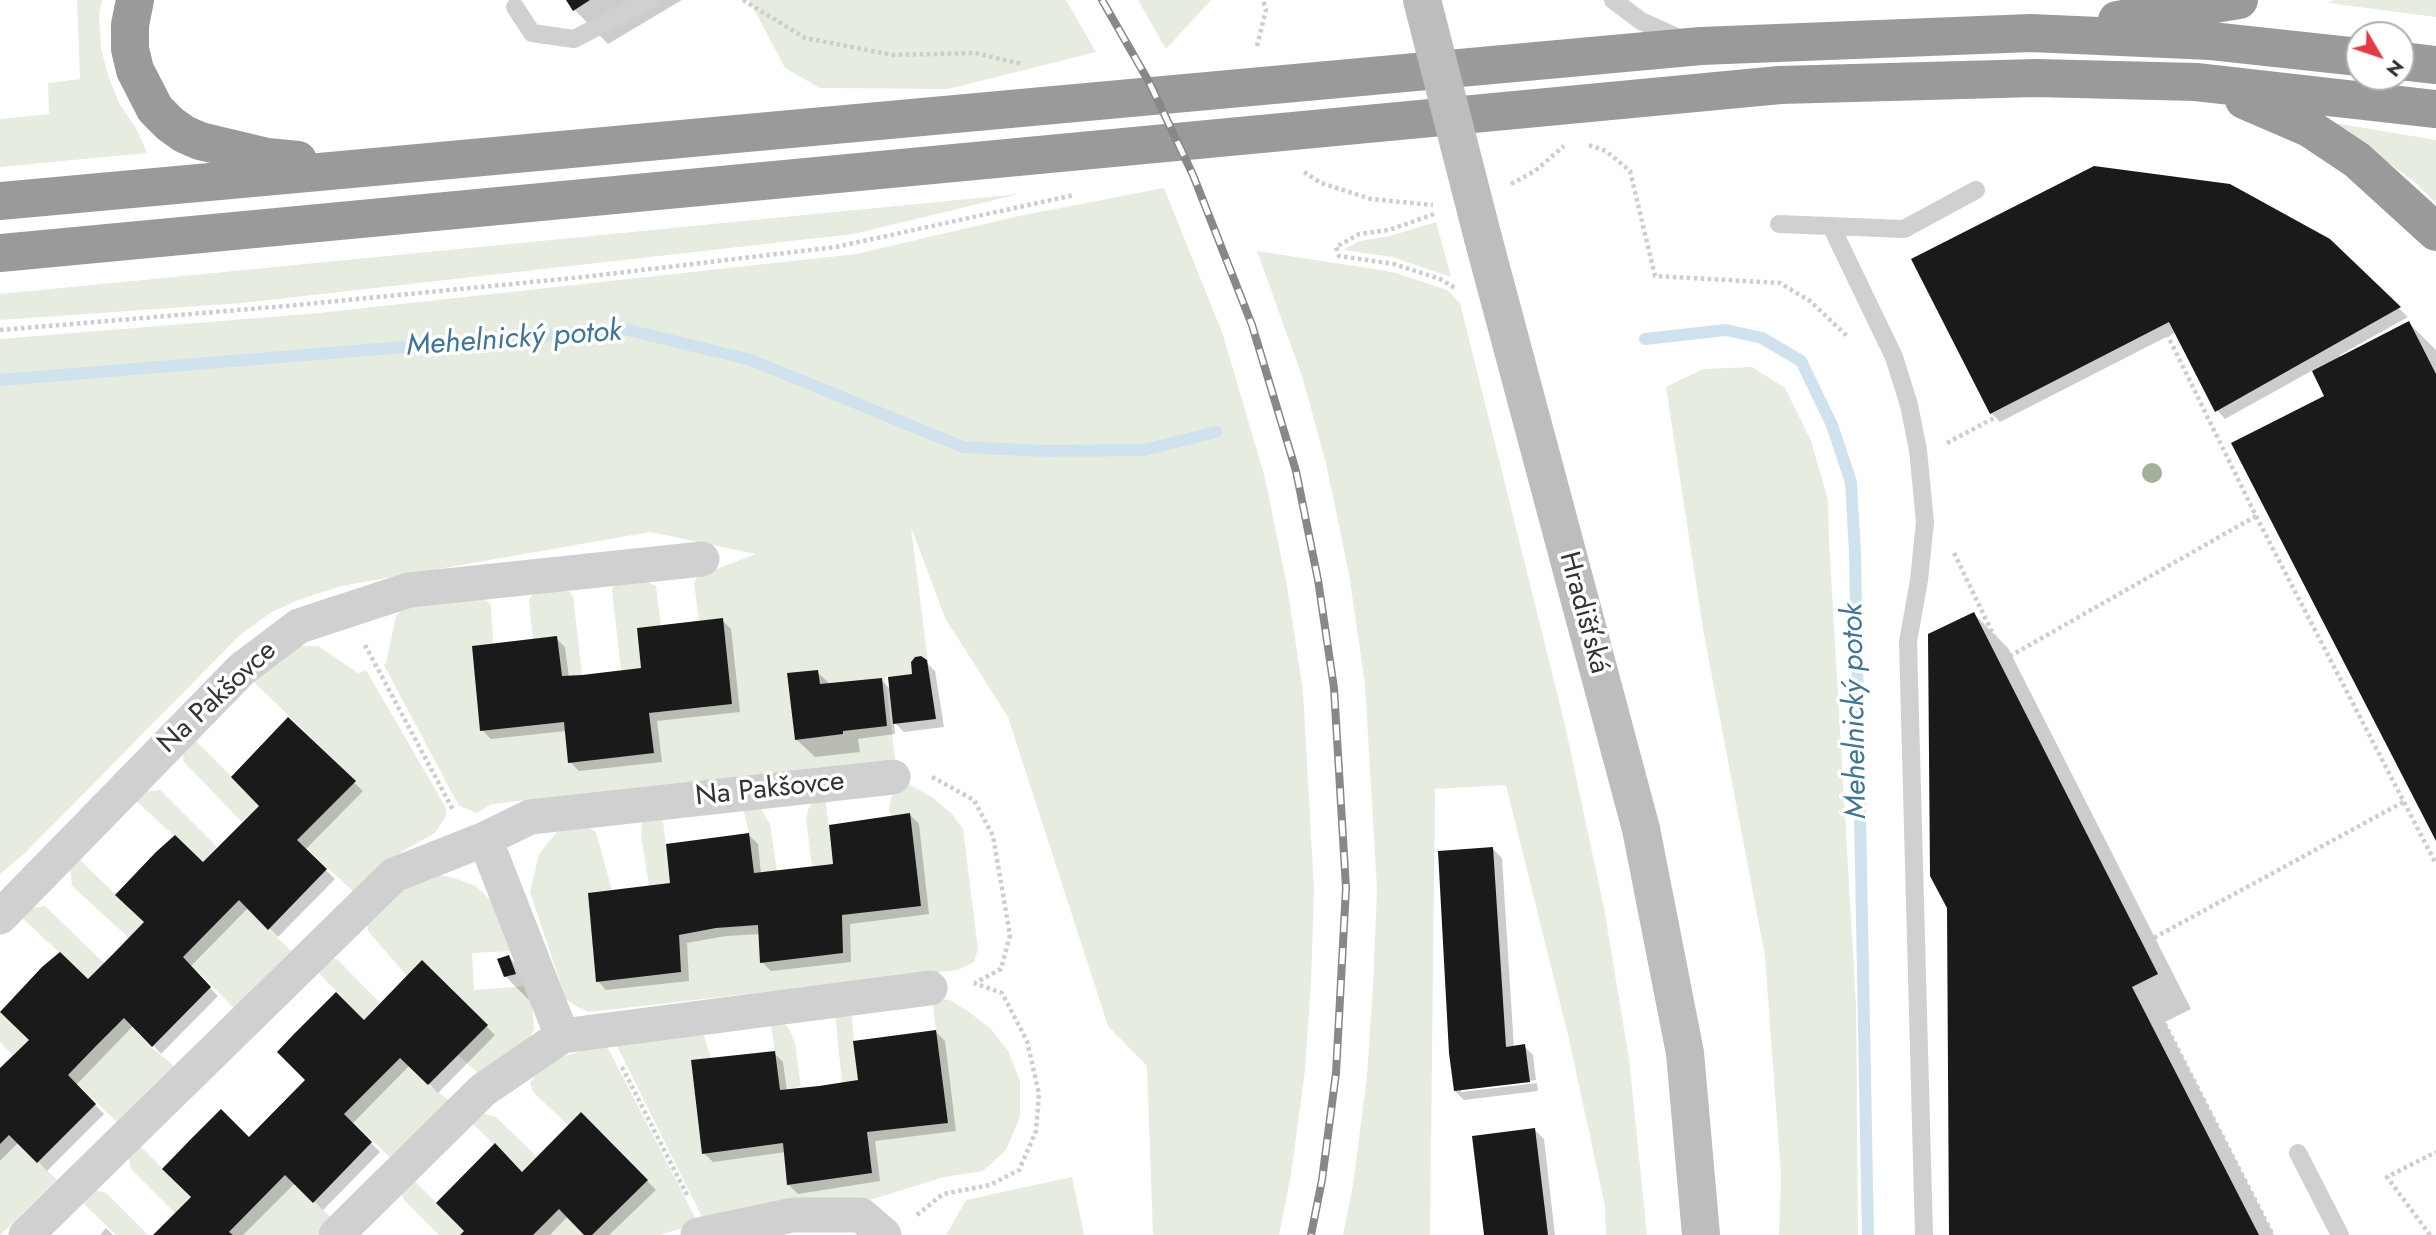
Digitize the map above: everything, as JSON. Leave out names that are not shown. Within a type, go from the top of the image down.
[{"type":"highway","points":[[135,0],[130,25],[130,50],[135,70],[155,109],[184,134],[200,141],[267,157],[370,167]]},
{"type":"highway","points":[[2031,33],[2239,0]]},
{"type":"highway","points":[[0,201],[1700,46],[2031,33],[2211,41],[2345,55]]},
{"type":"highway","points":[[2415,63],[2436,65]]},
{"type":"highway","points":[[0,253],[1780,85],[2036,78],[2196,82],[2436,109]]},
{"type":"highway","points":[[2196,82],[2268,108],[2309,128],[2357,160],[2436,232]]},
{"type":"street","name":"Hradišťská","points":[[1422,0],[1641,829],[1685,1053],[1701,1235]]},
{"type":"street","name":"Na Pakšovce","points":[[0,917],[242,669],[299,625],[409,590],[702,559]]},
{"type":"street","name":"Na Pakšovce","points":[[26,1235],[394,875],[485,839],[530,817],[893,777]]},
{"type":"street","points":[[485,839],[562,1036]]},
{"type":"street","points":[[336,1235],[483,1090],[562,1036],[930,988]]},
{"type":"street","points":[[702,1233],[793,1215],[861,1215],[897,1227]]},
{"type":"lane","points":[[515,7],[532,33],[574,38],[649,0]]},
{"type":"lane","points":[[1613,0],[1641,21],[1700,46]]},
{"type":"lane","points":[[1779,224],[1904,229],[1976,190]]},
{"type":"lane","points":[[1831,226],[1894,357],[1909,405],[1925,523],[1919,580],[1908,642],[1924,1235]]},
{"type":"lane","points":[[2298,1153],[2340,1235]]},
{"type":"path","points":[[743,0],[805,38],[893,55],[975,53],[1023,65]]},
{"type":"path","points":[[1258,46],[1266,10],[1264,0]]},
{"type":"path","points":[[1504,188],[1535,171],[1572,139],[1559,140]]},
{"type":"path","points":[[1583,143],[1606,151],[1630,171],[1655,276],[1780,283],[1810,301],[1850,338]]},
{"type":"path","points":[[1301,170],[1321,183],[1371,199],[1439,209],[1389,230],[1359,234],[1336,247],[1339,256],[1394,264],[1440,279],[1458,290]]},
{"type":"path","points":[[0,330],[286,306],[583,277],[810,251],[1008,209]]},
{"type":"path","points":[[1917,450],[1944,444],[2164,328],[2256,516],[2436,864]]},
{"type":"path","points":[[2006,659],[2256,516]]},
{"type":"path","points":[[1948,542],[2165,976],[2146,987],[2273,1235]]},
{"type":"path","points":[[346,610],[455,813],[485,839]]},
{"type":"path","points":[[893,777],[930,776],[974,800],[993,836],[1010,935],[1001,969],[974,983],[930,988]]},
{"type":"path","points":[[2148,941],[2405,801]]},
{"type":"path","points":[[897,1227],[943,1194],[989,1185],[1019,1170],[1036,1130],[1039,1094],[1027,1041],[1002,993],[974,983]]},
{"type":"path","points":[[604,1031],[702,1233]]},
{"type":"path","points":[[2430,1235],[2387,1177],[2436,1152]]},
{"type":"shaded area","points":[[77,0],[102,0],[99,15],[101,49],[109,78],[119,103],[137,130],[147,153],[0,167],[0,119],[49,114],[48,83],[80,79]]},
{"type":"shaded area","points":[[749,0],[1066,0],[1096,52],[948,89],[820,88],[785,68]]},
{"type":"shaded area","points":[[1138,0],[1211,0],[1166,49]]},
{"type":"shaded area","points":[[2334,0],[2436,0],[2436,17],[2328,3]]},
{"type":"shaded area","points":[[2334,123],[2436,140],[2436,203],[2416,183]]},
{"type":"shaded area","points":[[1164,188],[1223,335],[1265,478],[1287,586],[1303,691],[1314,889],[1305,1070],[1291,1175],[1279,1235],[1153,1235],[1147,1066],[1108,1026],[1008,717],[945,618],[911,527],[929,671],[927,660],[921,656],[915,657],[911,662],[912,674],[885,677],[895,759],[492,804],[477,813],[459,806],[384,665],[396,616],[406,606],[480,595],[491,605],[493,643],[472,646],[480,730],[564,722],[568,762],[654,753],[649,713],[732,704],[723,618],[699,621],[694,583],[701,570],[717,569],[756,554],[650,532],[341,586],[272,612],[241,634],[26,852],[0,874],[0,339],[319,313],[856,254],[1019,216]],"holes":[[[818,670],[820,684],[882,679],[887,725],[795,740],[787,674]]]},
{"type":"shaded area","points":[[1019,194],[854,234],[242,303],[0,320],[0,294]]},
{"type":"shaded area","points":[[1436,222],[1451,277],[1392,257],[1343,250],[1360,241],[1390,236]]},
{"type":"shaded area","points":[[1257,251],[1393,272],[1447,290],[1460,303],[1564,721],[1604,908],[1629,1059],[1647,1235],[1606,1235],[1605,1206],[1569,1039],[1506,785],[1435,789],[1430,1235],[1343,1235],[1353,1185],[1367,1076],[1377,888],[1365,684],[1349,574],[1326,463],[1302,376]]},
{"type":"shaded area","points":[[1752,367],[1785,388],[1811,441],[1828,500],[1856,1005],[1858,1235],[1779,1235],[1781,1176],[1765,956],[1703,629],[1666,387],[1703,369]]},
{"type":"shaded area","points":[[639,577],[656,586],[661,626],[637,628],[641,668],[621,670],[612,590],[618,580]]},
{"type":"shaded area","points":[[564,586],[573,596],[582,675],[562,676],[533,639],[529,599],[539,588]]},
{"type":"shaded area","points":[[298,646],[318,646],[358,673],[366,670],[446,808],[446,816],[435,833],[406,849],[353,891],[297,840],[356,781],[253,681]]},
{"type":"shaded area","points":[[194,739],[260,805],[242,822],[183,761],[184,747]]},
{"type":"shaded area","points":[[910,785],[932,797],[952,814],[963,829],[978,949],[974,962],[958,970],[589,1012],[566,999],[530,892],[539,854],[561,827],[586,825],[596,833],[612,890],[589,893],[596,982],[680,972],[679,935],[716,928],[758,925],[761,963],[843,953],[842,915],[921,906],[910,814],[891,816],[889,809],[896,789]]},
{"type":"shaded area","points":[[160,790],[217,847],[203,862],[134,799],[140,792]]},
{"type":"shaded area","points":[[825,794],[833,864],[812,866],[806,819],[815,798]]},
{"type":"shaded area","points":[[742,804],[761,809],[770,824],[777,871],[754,873]]},
{"type":"shaded area","points":[[662,811],[670,883],[649,886],[641,835],[642,822]]},
{"type":"shaded area","points":[[78,858],[144,922],[129,938],[72,886],[70,866]]},
{"type":"shaded area","points":[[429,873],[476,886],[495,905],[513,951],[472,953],[474,990],[526,986],[532,1002],[534,1029],[526,1044],[480,1075],[458,1055],[487,1025],[422,960],[407,976],[368,931],[367,920],[376,908]]},
{"type":"shaded area","points":[[239,900],[291,951],[234,1008],[183,957]]},
{"type":"shaded area","points":[[45,906],[104,963],[88,979],[20,916],[27,909]]},
{"type":"shaded area","points":[[326,959],[337,959],[380,1003],[364,1020],[314,968]]},
{"type":"shaded area","points":[[932,999],[950,1000],[969,1012],[991,1029],[1008,1051],[1020,1081],[1020,1117],[1006,1150],[983,1171],[944,1177],[873,1199],[792,1206],[703,1219],[615,1042],[692,1029],[704,1036],[711,1058],[691,1061],[702,1154],[783,1143],[788,1185],[831,1178],[867,1132],[948,1123]]},
{"type":"shaded area","points":[[851,1011],[858,1080],[842,1083],[835,1012]]},
{"type":"shaded area","points":[[0,1012],[29,1040],[13,1055],[0,1042]]},
{"type":"shaded area","points":[[124,1018],[151,1047],[174,1066],[117,1122],[68,1075]]},
{"type":"shaded area","points":[[770,1018],[783,1023],[790,1030],[795,1043],[801,1087],[780,1090]]},
{"type":"shaded area","points":[[606,1044],[698,1223],[660,1235],[592,1235],[648,1179],[581,1112],[568,1125],[533,1092],[530,1082],[561,1057]]},
{"type":"shaded area","points":[[400,1058],[428,1085],[449,1100],[392,1159],[344,1114]]},
{"type":"shaded area","points":[[486,1114],[496,1117],[537,1157],[522,1172],[469,1120]]},
{"type":"shaded area","points":[[9,1135],[57,1180],[0,1235],[0,1144]]},
{"type":"shaded area","points":[[136,1142],[191,1197],[175,1213],[131,1169],[128,1151]]},
{"type":"shaded area","points":[[285,1175],[333,1219],[317,1235],[233,1235],[229,1232]]},
{"type":"shaded area","points":[[410,1176],[464,1231],[460,1235],[439,1235],[405,1201],[401,1194]]},
{"type":"shaded area","points":[[1072,1177],[1084,1235],[946,1235],[966,1200]]},
{"type":"shaded area","points":[[92,1189],[106,1193],[148,1235],[116,1235],[78,1198]]},
{"type":"shaded area","points":[[559,1209],[584,1235],[533,1235]]},
{"type":"building","points":[[566,0],[590,0],[573,11]]},
{"type":"building","points":[[2094,166],[2230,184],[2330,239],[2401,307],[2215,412],[2169,322],[1990,414],[1911,259]]},
{"type":"building","points":[[2409,321],[2436,374],[2436,841],[2231,443],[2324,396],[2312,371]]},
{"type":"building","points":[[1974,612],[2158,974],[2132,987],[2259,1235],[1949,1235],[1947,908],[1930,876],[1928,634]]},
{"type":"building","points":[[723,618],[732,704],[649,713],[654,753],[568,763],[564,722],[480,731],[472,646],[557,636],[562,676],[582,675],[641,668],[637,628]]},
{"type":"building","points":[[921,656],[927,660],[936,719],[893,724],[888,677],[912,674],[911,662],[915,657]]},
{"type":"building","points":[[818,670],[820,684],[882,678],[887,726],[795,740],[787,673]]},
{"type":"building","points":[[288,717],[356,781],[297,840],[327,869],[268,930],[239,900],[183,957],[211,987],[152,1047],[124,1018],[96,1046],[68,1075],[96,1104],[37,1163],[9,1135],[0,1144],[0,1068],[29,1040],[0,1012],[42,967],[60,952],[88,979],[116,951],[144,922],[115,895],[175,835],[203,862],[259,806],[231,777]]},
{"type":"building","points":[[910,813],[921,906],[842,915],[843,953],[760,963],[758,925],[716,928],[679,935],[681,972],[596,982],[588,893],[670,883],[666,844],[749,833],[754,873],[833,864],[829,825]]},
{"type":"building","points":[[1493,847],[1506,1047],[1525,1044],[1530,1082],[1454,1091],[1449,1053],[1438,851]]},
{"type":"building","points":[[509,955],[516,974],[504,977],[497,959]]},
{"type":"building","points":[[422,960],[488,1025],[428,1085],[400,1058],[344,1114],[372,1142],[313,1203],[285,1175],[229,1232],[233,1235],[153,1235],[191,1197],[162,1169],[191,1139],[221,1109],[249,1137],[305,1080],[277,1052],[293,1035],[336,992],[364,1020]]},
{"type":"building","points":[[936,1030],[948,1123],[867,1132],[872,1173],[787,1185],[783,1143],[702,1154],[691,1060],[775,1051],[780,1090],[819,1086],[858,1080],[853,1041]]},
{"type":"building","points":[[581,1112],[648,1180],[592,1235],[584,1235],[559,1209],[533,1235],[460,1235],[464,1231],[436,1203],[495,1143],[522,1172]]},
{"type":"building","points":[[1535,1128],[1548,1235],[1484,1235],[1472,1136]]},
{"type":"waterway","name":"Mehelnický potok","points":[[0,380],[624,329],[751,360],[963,447],[1043,451],[1144,450],[1216,432]]},
{"type":"waterway","name":"Mehelnický potok","points":[[1645,339],[1726,330],[1762,338],[1801,361],[1832,425],[1851,482],[1855,553],[1868,1235]]},
{"type":"railway","points":[[1102,0],[1149,82],[1193,175],[1252,325],[1296,471],[1318,580],[1334,688],[1346,888],[1336,1073],[1322,1180],[1311,1235]]}]
